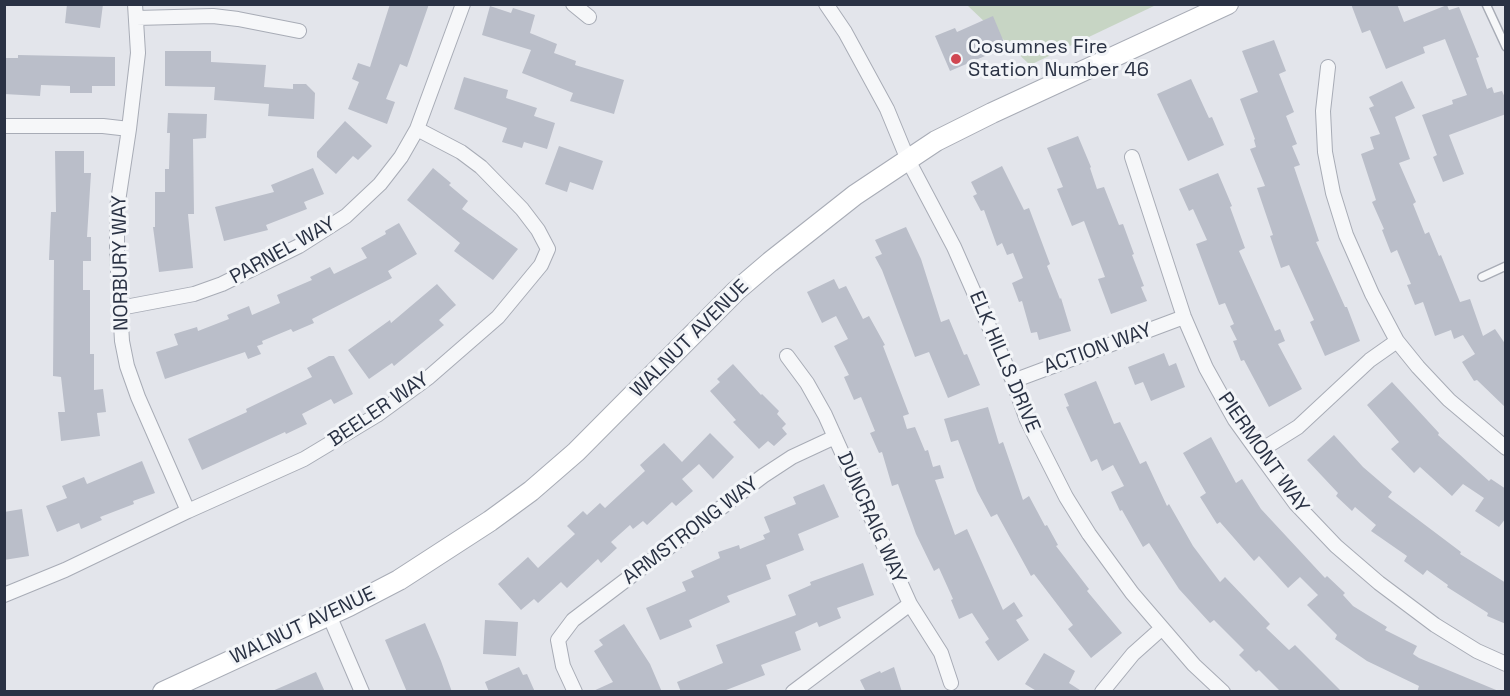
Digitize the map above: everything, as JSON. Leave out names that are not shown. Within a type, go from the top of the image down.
[{"type":"street","name":"PARNEL WAY","points":[[120,308],[184,296],[222,284],[319,235],[346,216],[380,183],[401,157],[417,129],[463,4]]},
{"type":"street","points":[[573,4],[589,16]]},
{"type":"street","name":"ELK HILLS DRIVE","points":[[826,4],[887,109],[908,160],[954,247],[1013,381],[1027,420],[1066,497],[1114,570],[1161,629],[1218,690]]},
{"type":"street","name":"WALNUT AVENUE","points":[[163,692],[409,575],[481,528],[531,491],[603,428],[736,291],[822,220],[936,141],[1228,4]]},
{"type":"street","points":[[136,11],[238,19],[299,31]]},
{"type":"street","name":"NORBURY WAY","points":[[136,11],[138,53],[117,208],[122,340],[127,366],[138,397],[188,511]]},
{"type":"street","points":[[1328,67],[1323,111],[1325,153],[1333,193],[1346,235],[1372,294],[1397,340],[1449,400],[1506,448]]},
{"type":"street","points":[[4,126],[103,126],[129,129]]},
{"type":"street","name":"BEELER WAY","points":[[4,595],[65,570],[304,459],[377,415],[429,377],[498,316],[541,265],[548,249],[538,230],[522,209],[480,167],[461,152],[417,129]]},
{"type":"street","name":"PIERMONT WAY","points":[[1132,158],[1184,317],[1206,368],[1235,420],[1296,504],[1336,546],[1378,583],[1435,625],[1477,651],[1506,664]]},
{"type":"street","name":"ACTION WAY","points":[[1013,381],[1184,317]]},
{"type":"street","points":[[1258,452],[1298,427],[1370,360],[1397,340]]},
{"type":"street","name":"DUNCRAIG WAY","points":[[787,356],[807,383],[825,415],[910,604],[941,653],[951,683]]},
{"type":"street","name":"ARMSTRONG WAY","points":[[575,692],[563,666],[558,640],[573,620],[763,476],[792,457],[835,437]]},
{"type":"street","points":[[793,692],[910,604]]},
{"type":"street","points":[[329,615],[362,692]]},
{"type":"street","points":[[1102,692],[1133,654],[1161,629]]},
{"type":"lane","points":[[1486,4],[1506,47]]},
{"type":"lane","points":[[1482,277],[1506,266]]},
{"type":"green space","points":[[967,5],[1156,5],[1030,65]]},
{"type":"building","points":[[67,4],[103,4],[100,28],[65,23]]},
{"type":"building","points":[[390,4],[429,4],[407,67],[400,64],[386,99],[395,102],[387,124],[348,109],[359,82],[352,79],[358,63],[370,67]]},
{"type":"building","points":[[1351,4],[1397,4],[1404,22],[1447,5],[1449,10],[1459,7],[1479,57],[1476,58],[1487,89],[1492,87],[1494,93],[1502,91],[1506,100],[1506,114],[1449,135],[1464,174],[1443,182],[1433,157],[1437,155],[1422,115],[1453,104],[1452,100],[1467,95],[1445,39],[1423,47],[1425,53],[1386,69],[1370,30],[1362,33]]},
{"type":"building","points":[[490,6],[511,13],[513,8],[535,15],[530,33],[557,44],[554,53],[576,61],[575,65],[624,80],[614,114],[570,101],[573,93],[522,73],[531,50],[482,35]]},
{"type":"building","points":[[993,16],[1006,47],[950,71],[935,36],[955,28],[957,32]]},
{"type":"building","points":[[1274,40],[1286,71],[1279,74],[1294,112],[1286,116],[1297,144],[1292,146],[1300,165],[1294,167],[1319,241],[1316,242],[1345,307],[1347,307],[1360,341],[1325,356],[1310,322],[1314,320],[1289,265],[1281,268],[1270,236],[1273,235],[1257,188],[1265,186],[1250,149],[1256,147],[1255,139],[1240,99],[1258,92],[1242,51]]},
{"type":"building","points":[[165,51],[211,51],[211,62],[266,65],[264,87],[293,89],[293,84],[306,84],[315,93],[314,119],[268,116],[269,104],[214,100],[215,87],[165,86]]},
{"type":"building","points":[[18,55],[115,57],[115,86],[92,86],[92,93],[70,93],[70,86],[41,85],[40,96],[4,94],[4,58],[18,58]]},
{"type":"building","points":[[464,77],[508,90],[506,98],[537,108],[534,116],[555,123],[547,149],[524,142],[522,148],[502,142],[507,128],[454,109]]},
{"type":"building","points":[[1191,79],[1224,145],[1188,161],[1157,94]]},
{"type":"building","points":[[1402,81],[1415,108],[1395,117],[1410,159],[1399,163],[1416,202],[1413,204],[1425,234],[1429,232],[1439,256],[1441,255],[1460,302],[1470,299],[1483,336],[1495,329],[1506,345],[1506,408],[1477,380],[1474,381],[1462,362],[1475,354],[1463,335],[1454,339],[1451,330],[1435,336],[1423,302],[1415,305],[1407,285],[1411,284],[1397,250],[1391,253],[1382,230],[1384,229],[1372,202],[1376,200],[1361,154],[1374,149],[1370,137],[1380,134],[1369,108],[1374,106],[1369,97]]},
{"type":"building","points":[[168,113],[207,114],[206,138],[193,139],[194,214],[188,214],[193,268],[159,272],[153,227],[155,227],[155,192],[165,192],[165,169],[169,169]]},
{"type":"building","points":[[345,121],[372,146],[358,160],[353,156],[336,174],[317,157],[317,152]]},
{"type":"building","points":[[1078,136],[1097,189],[1104,187],[1119,225],[1123,224],[1147,301],[1111,314],[1098,279],[1105,277],[1084,221],[1072,226],[1057,189],[1063,187],[1047,148]]},
{"type":"building","points":[[559,146],[603,161],[593,190],[570,182],[567,192],[545,184]]},
{"type":"building","points":[[55,151],[84,151],[84,173],[91,173],[87,237],[91,237],[91,261],[83,261],[83,290],[90,290],[90,354],[94,354],[94,390],[103,389],[106,412],[97,413],[100,436],[61,441],[58,412],[65,412],[61,377],[53,376],[54,260],[49,260],[51,212],[56,212]]},
{"type":"building","points":[[1002,166],[1024,210],[1029,208],[1071,331],[1039,340],[1037,332],[1031,333],[1022,301],[1019,302],[1012,283],[1023,278],[1013,253],[1007,255],[1002,243],[997,246],[984,210],[981,211],[973,196],[977,194],[971,182]]},
{"type":"building","points":[[313,168],[324,194],[304,202],[307,209],[266,225],[268,230],[224,241],[215,207],[274,192],[271,185]]},
{"type":"building","points":[[433,168],[468,201],[462,209],[518,249],[493,280],[454,251],[460,243],[407,200]]},
{"type":"building","points":[[1218,173],[1232,206],[1230,207],[1245,248],[1239,251],[1275,331],[1280,329],[1285,341],[1278,344],[1302,389],[1269,407],[1244,360],[1241,361],[1233,341],[1237,340],[1230,326],[1234,324],[1225,303],[1219,305],[1196,244],[1207,240],[1193,209],[1189,211],[1179,189]]},
{"type":"building","points":[[399,223],[417,254],[388,271],[392,278],[312,319],[314,323],[293,332],[291,329],[262,341],[263,344],[257,346],[261,354],[248,359],[245,352],[165,379],[156,352],[178,345],[174,334],[197,327],[198,331],[229,319],[227,315],[249,306],[252,315],[280,303],[277,295],[312,280],[310,277],[330,267],[334,274],[367,258],[361,248],[386,234],[385,231]]},
{"type":"building","points":[[906,227],[921,259],[941,322],[949,319],[980,385],[948,398],[929,352],[915,357],[875,257],[882,254],[875,240]]},
{"type":"building","points":[[834,279],[839,289],[846,286],[863,319],[869,316],[885,345],[883,346],[909,414],[903,416],[907,429],[915,427],[925,451],[928,450],[933,467],[940,465],[944,478],[935,480],[955,535],[967,529],[1003,610],[1014,602],[1023,616],[1016,620],[1029,640],[998,661],[985,642],[989,639],[972,613],[959,619],[939,568],[934,571],[916,534],[898,484],[892,486],[882,452],[879,453],[870,433],[875,431],[861,397],[854,400],[844,377],[849,375],[834,346],[848,339],[836,316],[822,323],[807,292]]},
{"type":"building","points":[[437,284],[456,305],[439,320],[444,325],[394,366],[392,363],[369,379],[348,350],[390,320],[391,323]]},
{"type":"building","points":[[1164,353],[1169,366],[1176,363],[1185,387],[1151,401],[1143,382],[1135,385],[1128,367]]},
{"type":"building","points":[[329,356],[334,356],[353,394],[334,404],[331,399],[302,414],[307,424],[202,470],[188,439],[247,412],[246,409],[312,377],[307,368]]},
{"type":"building","points":[[733,364],[779,411],[777,414],[786,424],[782,428],[787,434],[774,446],[768,441],[759,449],[733,422],[736,420],[710,391],[720,382],[717,379]]},
{"type":"building","points":[[1096,381],[1114,424],[1120,422],[1140,464],[1146,461],[1167,506],[1169,504],[1193,546],[1220,582],[1225,577],[1270,624],[1266,628],[1289,650],[1295,645],[1342,692],[1281,692],[1259,670],[1256,672],[1239,655],[1244,650],[1214,620],[1210,623],[1179,589],[1149,543],[1143,547],[1111,492],[1124,486],[1113,465],[1102,471],[1097,459],[1091,462],[1066,407],[1069,406],[1064,394]]},
{"type":"building","points":[[1392,382],[1439,433],[1438,435],[1489,481],[1491,479],[1506,489],[1506,518],[1499,527],[1475,511],[1484,498],[1463,484],[1452,496],[1420,467],[1414,473],[1391,449],[1399,442],[1367,405]]},
{"type":"building","points":[[988,407],[999,444],[1003,442],[1023,500],[1029,496],[1058,545],[1056,546],[1089,589],[1087,591],[1122,633],[1091,658],[1068,629],[1073,625],[1034,574],[1031,576],[997,514],[991,517],[977,491],[958,440],[951,442],[944,419]]},
{"type":"building","points":[[710,433],[734,457],[713,479],[699,464],[682,479],[693,491],[676,506],[672,502],[647,525],[643,521],[633,529],[630,525],[611,542],[617,548],[601,563],[598,559],[567,588],[561,582],[538,603],[534,599],[521,610],[498,584],[528,557],[538,568],[575,534],[567,526],[583,511],[587,515],[600,503],[605,508],[645,471],[640,465],[664,443],[682,462]]},
{"type":"building","points":[[1334,435],[1363,467],[1392,492],[1388,497],[1461,552],[1460,554],[1506,583],[1506,624],[1487,616],[1488,613],[1447,587],[1448,585],[1427,570],[1423,575],[1404,561],[1407,556],[1371,531],[1376,525],[1355,507],[1352,511],[1336,496],[1338,493],[1307,460]]},
{"type":"building","points":[[1211,437],[1236,483],[1242,479],[1261,509],[1325,578],[1327,576],[1345,593],[1343,595],[1353,606],[1387,627],[1385,630],[1417,646],[1413,654],[1419,658],[1501,692],[1417,692],[1419,686],[1367,661],[1335,639],[1337,635],[1307,605],[1318,595],[1300,577],[1288,588],[1259,556],[1254,561],[1220,522],[1217,524],[1200,497],[1206,493],[1183,453]]},
{"type":"building","points":[[142,461],[155,493],[100,517],[102,520],[81,529],[79,523],[57,532],[46,506],[67,498],[62,486],[84,477],[87,484]]},
{"type":"building","points":[[824,484],[839,517],[798,534],[804,550],[766,565],[771,579],[727,596],[730,602],[689,620],[692,627],[660,640],[646,608],[686,591],[682,582],[694,577],[691,571],[720,558],[718,552],[739,545],[740,549],[765,539],[763,535],[770,532],[764,517],[796,504],[793,497]]},
{"type":"building","points":[[22,509],[29,556],[4,560],[4,512]]},
{"type":"building","points":[[863,563],[874,595],[837,608],[841,618],[819,627],[817,622],[795,632],[801,650],[761,665],[765,675],[721,692],[681,692],[677,682],[723,663],[716,645],[796,615],[788,595],[811,585],[810,582]]},
{"type":"building","points":[[485,620],[518,622],[516,656],[483,654]]},
{"type":"building","points":[[425,623],[452,692],[407,692],[385,640]]},
{"type":"building","points":[[624,624],[650,664],[662,692],[591,692],[613,682],[594,651],[603,645],[599,640]]},
{"type":"building","points":[[1044,653],[1075,671],[1069,683],[1083,692],[1038,692],[1025,684]]},
{"type":"building","points":[[519,667],[523,675],[527,674],[535,692],[489,692],[485,682]]},
{"type":"building","points":[[894,667],[902,692],[866,692],[860,680]]},
{"type":"building","points":[[316,672],[325,692],[270,692]]},
{"type":"place","name":"Cosumnes Fire Station Number 46","points":[[956,59]]}]
